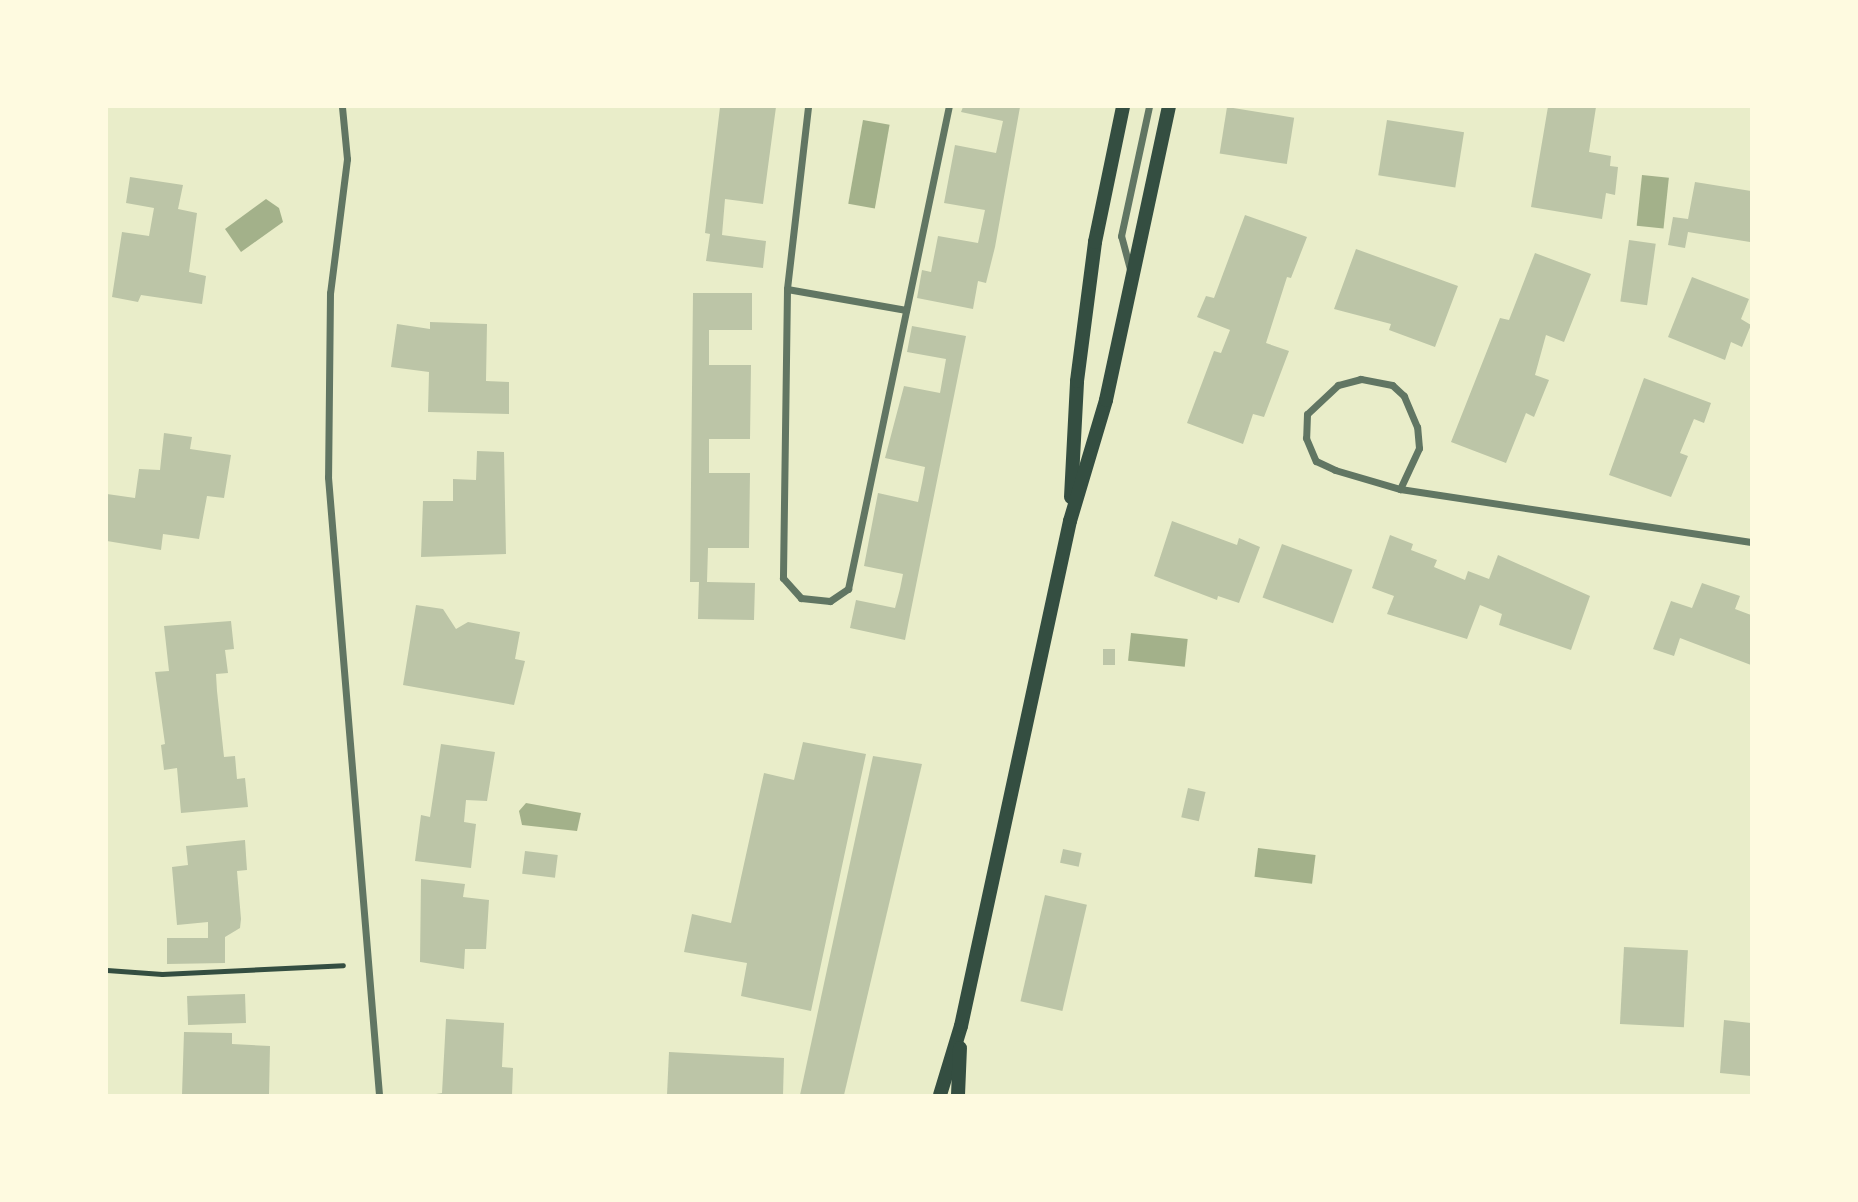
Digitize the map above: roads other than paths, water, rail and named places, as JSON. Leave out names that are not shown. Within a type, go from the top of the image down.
[{"type":"main road","points":[[1070,521],[1077,381],[1095,242],[1124,107]]},
{"type":"main road","points":[[940,1095],[961,1026],[1070,521],[1106,400],[1169,107]]},
{"type":"main road","points":[[958,1095],[961,1026]]},
{"type":"street","points":[[342,107],[347,159],[330,293],[328,477],[379,1095]]},
{"type":"street","points":[[808,107],[787,289],[783,578],[801,598],[830,601],[848,589],[949,107]]},
{"type":"street","points":[[1133,279],[1121,236],[1149,107]]},
{"type":"street","points":[[787,289],[906,310]]},
{"type":"street","points":[[1400,489],[1419,448],[1418,427],[1404,396],[1392,385],[1361,379],[1338,385],[1307,414],[1306,438],[1316,461],[1400,489],[1751,542]]}]
